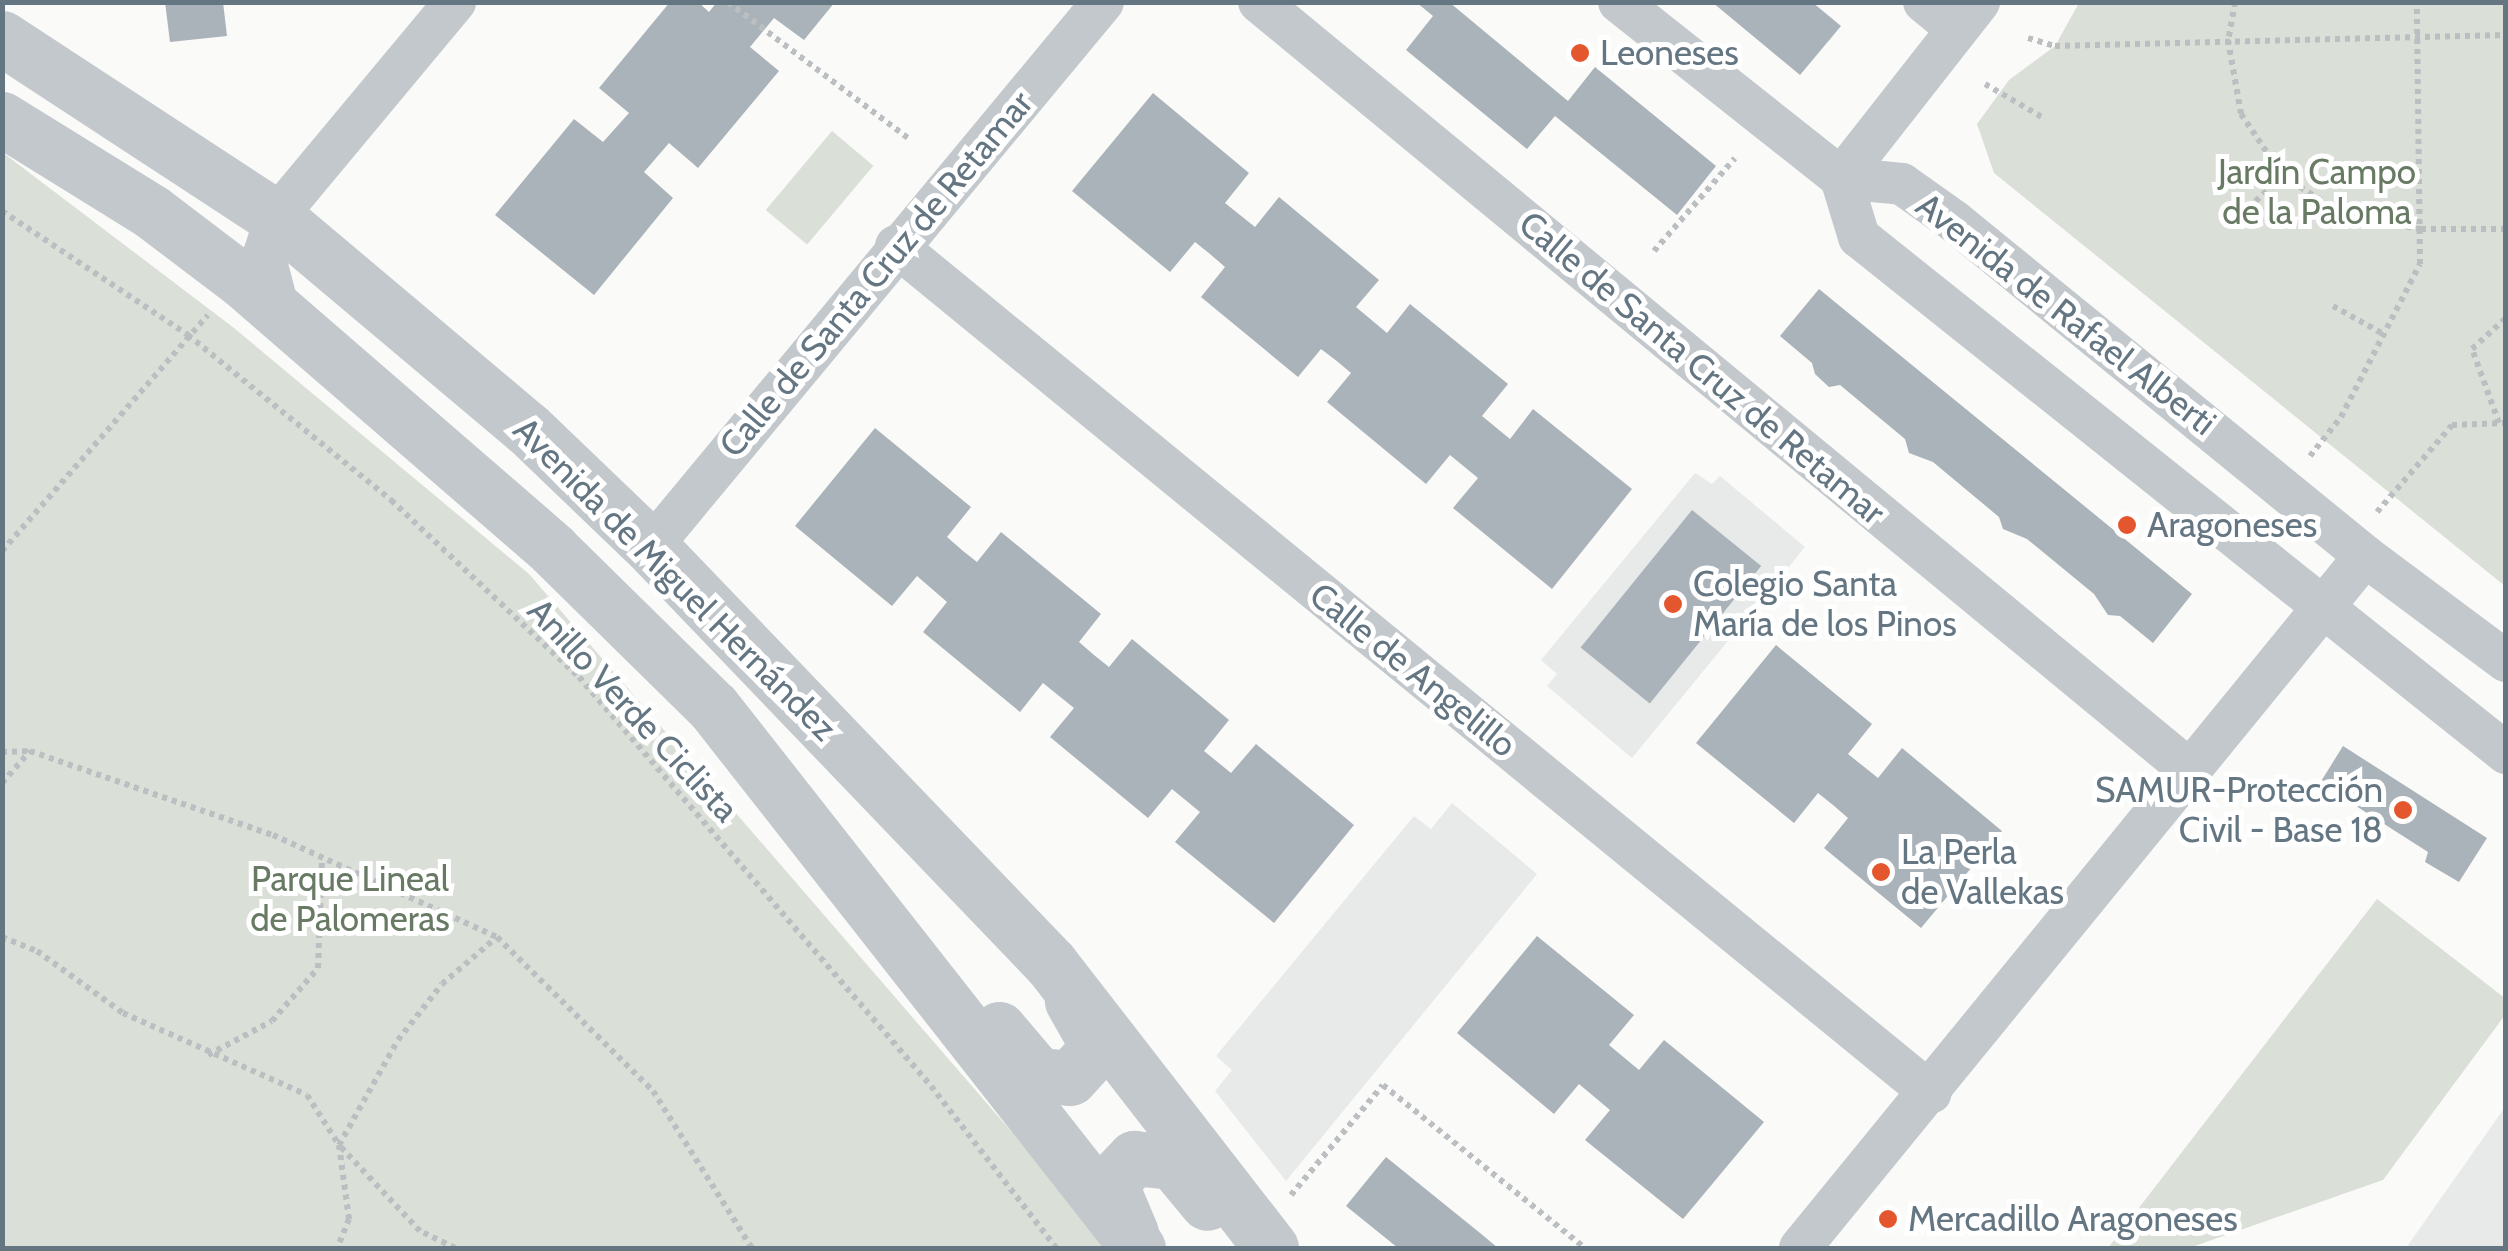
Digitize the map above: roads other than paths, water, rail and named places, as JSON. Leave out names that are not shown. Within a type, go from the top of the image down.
[{"type":"street","points":[[261,296],[264,254],[276,218],[455,2]]},
{"type":"street","name":"Calle de Santa Cruz de Retamar","points":[[651,547],[896,246],[1103,2]]},
{"type":"street","name":"Calle de Santa Cruz de Retamar","points":[[1259,2],[2191,771]]},
{"type":"street","points":[[1619,2],[1766,125],[1840,178],[1953,11]]},
{"type":"street","name":"Avenida de Miguel Hernández","points":[[2,38],[276,218],[528,429],[651,547],[1051,964],[1258,1243]]},
{"type":"street","name":"Avenida de Miguel Hernández","points":[[2,119],[152,212],[261,296],[554,550],[713,707],[1138,1248]]},
{"type":"street","name":"Avenida de Rafael Alberti","points":[[2506,661],[2358,550],[1954,221],[1902,184],[1840,178],[1859,237],[2506,752]]},
{"type":"street","name":"Calle de Angelillo","points":[[896,246],[1931,1093]]},
{"type":"street","points":[[1800,1248],[1931,1093],[2324,607],[2358,550]]},
{"type":"street","name":"Avenida de Miguel Hernández","points":[[864,900],[943,966],[1038,1075],[1054,1080],[1086,1068],[1098,1047],[1051,964]]},
{"type":"street","name":"Avenida de Miguel Hernández","points":[[1138,1248],[1110,1183],[1123,1164],[1150,1155],[1173,1162],[1258,1243]]},
{"type":"place","name":"Leoneses","points":[[1580,53]]},
{"type":"place","name":"Aragoneses","points":[[2127,525]]},
{"type":"place","name":"Colegio Santa María de los Pinos","points":[[1673,604]]},
{"type":"place","name":"SAMUR-Protección Civil - Base 18","points":[[2403,810]]},
{"type":"place","name":"La Perla de Vallekas","points":[[1881,872]]},
{"type":"place","name":"Mercadillo Aragoneses","points":[[1888,1219]]},
{"type":"park label","name":"Jardín Campo de la Paloma","points":[[2317,192]]},
{"type":"park label","name":"Parque Lineal de Palomeras","points":[[350,899]]}]
